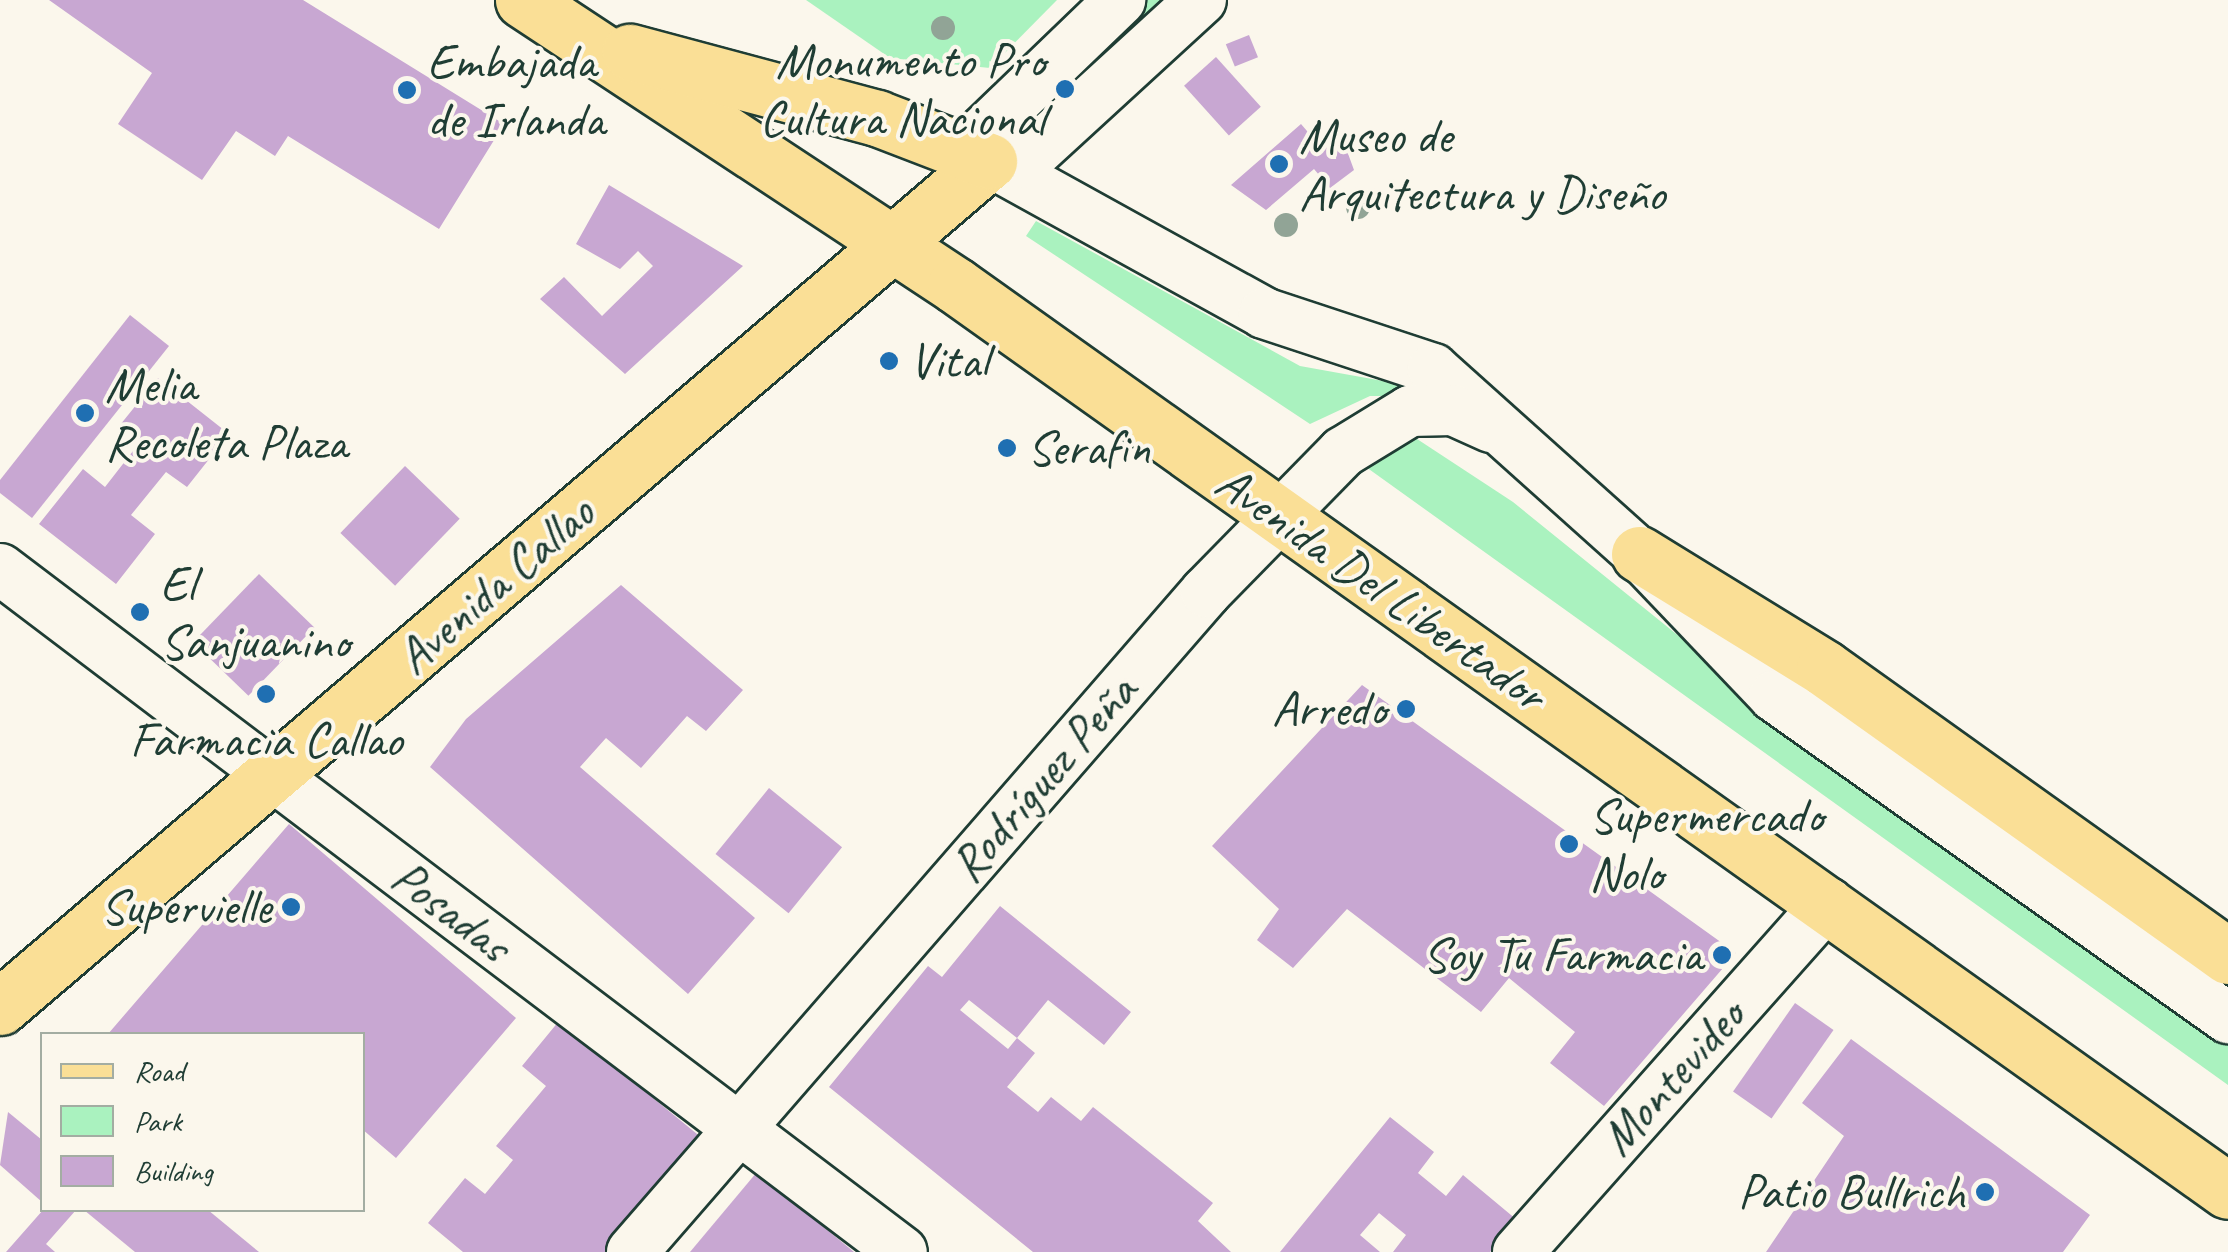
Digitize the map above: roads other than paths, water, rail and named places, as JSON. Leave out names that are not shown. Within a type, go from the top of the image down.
[{"type":"main road","name":"Avenida Del Libertador","points":[[524,0],[895,243],[2228,1191]]},
{"type":"main road","points":[[587,41],[877,118],[988,161]]},
{"type":"main road","name":"Avenida Callao","points":[[0,1008],[988,161]]},
{"type":"main road","points":[[1639,554],[1824,668],[2228,956]]},
{"type":"street","points":[[1120,0],[982,132],[988,161],[1264,313],[1420,362],[1510,435],[1639,554],[1774,696],[2228,1018]]},
{"type":"street","points":[[988,161],[1024,162],[1201,0]]},
{"type":"street","name":"Rodríguez Peña","points":[[632,1252],[738,1127],[1279,517],[1387,418],[1453,410],[1510,435]]},
{"type":"street","name":"Posadas","points":[[0,569],[902,1252]]},
{"type":"street","name":"Montevideo","points":[[1518,1252],[1828,903]]},
{"type":"place","name":"Monumento Pro Cultura Nacional","points":[[1065,89]]},
{"type":"place","name":"Embajada de Irlanda","points":[[407,90]]},
{"type":"place","name":"Museo de Arquitectura y Diseño","points":[[1279,164]]},
{"type":"place","name":"Vital","points":[[889,361]]},
{"type":"place","name":"Melia Recoleta Plaza","points":[[85,413]]},
{"type":"place","name":"Serafin","points":[[1007,448]]},
{"type":"place","name":"El Sanjuanino","points":[[140,612]]},
{"type":"place","name":"Farmacia Callao","points":[[266,694]]},
{"type":"place","name":"Arredo","points":[[1406,709]]},
{"type":"place","name":"Supermercado Nolo","points":[[1569,844]]},
{"type":"place","name":"Supervielle","points":[[291,907]]},
{"type":"place","name":"Soy Tu Farmacia","points":[[1722,955]]},
{"type":"place","name":"Patio Bullrich","points":[[1985,1192]]}]
